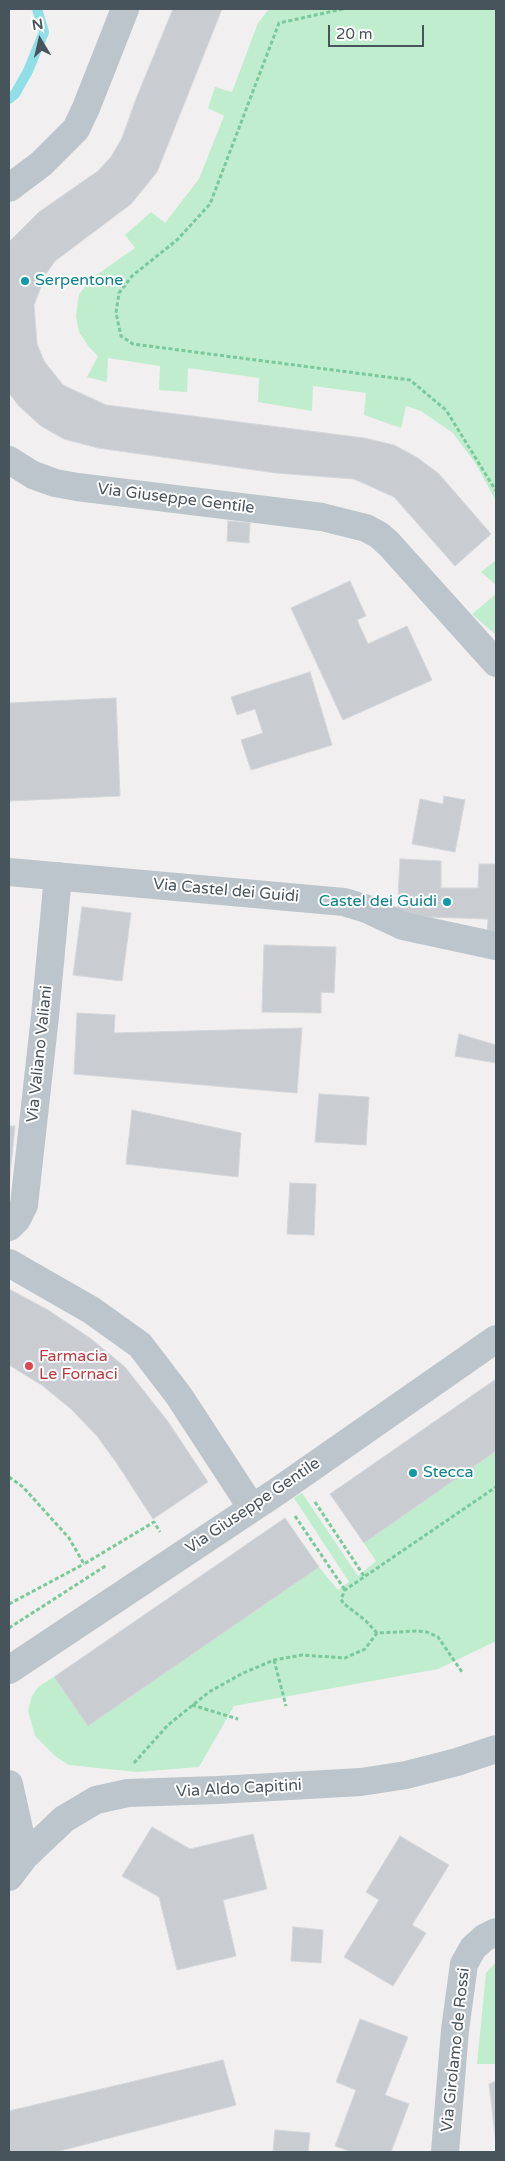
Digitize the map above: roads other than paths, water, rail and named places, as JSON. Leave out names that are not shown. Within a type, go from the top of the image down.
[{"type":"street","points":[[9,188],[42,164],[76,129],[125,9]]},
{"type":"street","name":"Via Giuseppe Gentile","points":[[9,460],[33,475],[55,483],[305,515],[349,523],[373,531],[389,544],[496,663]]},
{"type":"street","name":"Via Castel dei Guidi","points":[[9,872],[344,902],[367,909],[404,926],[496,946]]},
{"type":"street","name":"Via Valiano Valiani","points":[[9,1227],[17,1219],[24,1204],[45,1016],[58,876]]},
{"type":"street","points":[[9,1263],[91,1310],[140,1345],[179,1396],[252,1508]]},
{"type":"street","name":"Via Giuseppe Gentile","points":[[9,1670],[288,1484],[496,1340]]},
{"type":"street","name":"Via Aldo Capitini","points":[[17,1866],[64,1819],[96,1800],[128,1793],[361,1782],[406,1775],[457,1762],[496,1749]]},
{"type":"street","points":[[9,1784],[17,1866]]},
{"type":"street","name":"Via Girolamo de Rossi","points":[[445,2152],[455,2030],[464,1964],[473,1948],[484,1938],[496,1932]]},
{"type":"waterway","points":[[9,99],[15,94],[28,71],[44,32],[37,9]]},
{"type":"place","name":"Serpentone","points":[[25,281]]},
{"type":"place","name":"Castel dei Guidi","points":[[447,902]]},
{"type":"place","name":"Farmacia Le Fornaci","points":[[29,1366]]},
{"type":"place","name":"Stecca","points":[[413,1473]]}]
